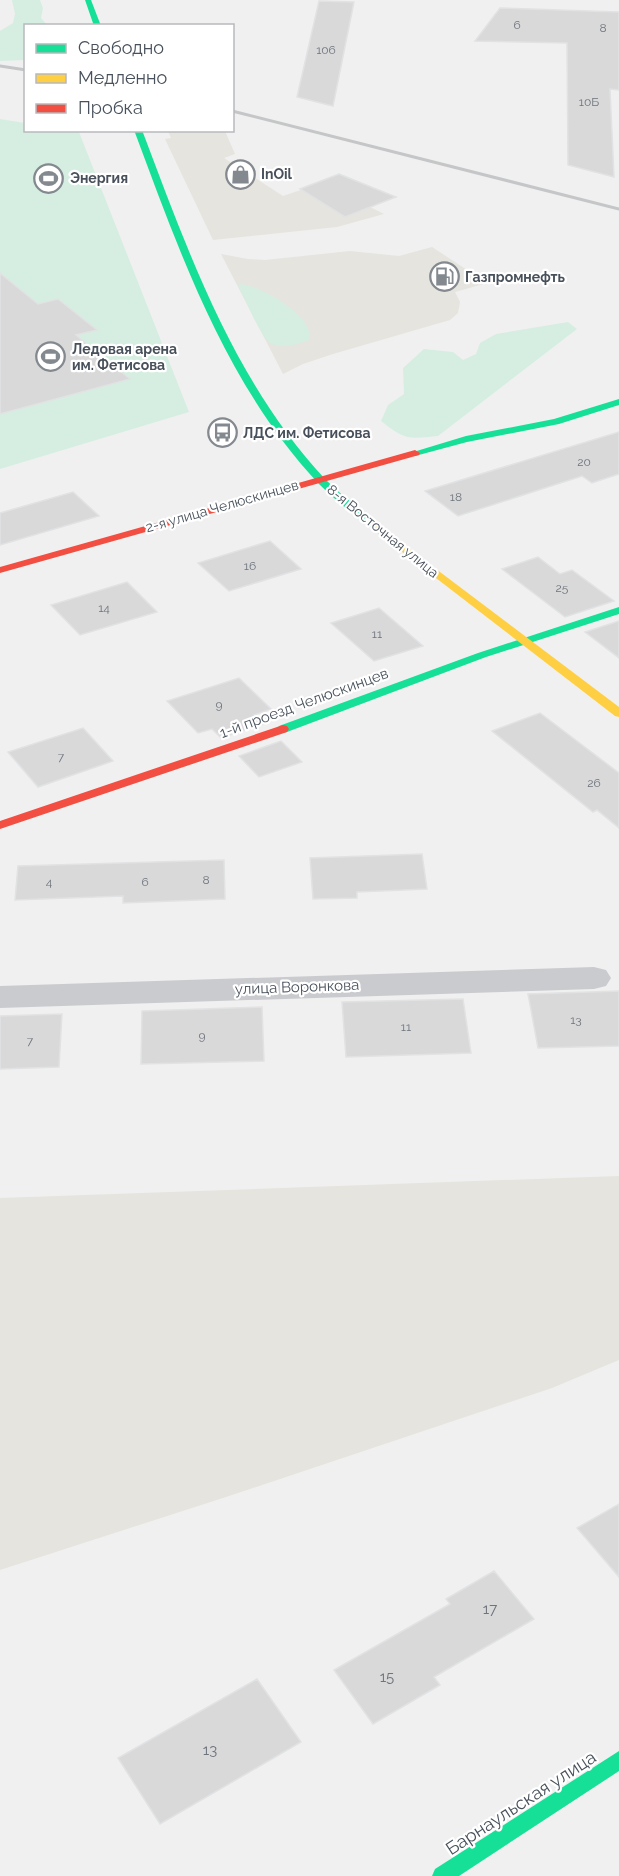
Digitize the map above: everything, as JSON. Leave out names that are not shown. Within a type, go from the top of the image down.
[{"type":"main road","points":[[88,0],[97,24]]},
{"type":"main road","name":"8-я Восточная улица","points":[[139,132],[213,314],[237,362],[273,421],[319,478],[351,508],[619,713]]},
{"type":"main road","name":"2-я улица Челюскинцев","points":[[0,570],[319,478],[466,439],[556,422],[619,402]]},
{"type":"main road","name":"1-й проезд Челюскинцев","points":[[0,825],[334,712],[523,641],[619,610]]},
{"type":"main road","name":"Барнаульская улица","points":[[442,1876],[619,1760]]},
{"type":"street","name":"улица Воронкова","points":[[0,997],[594,978]]},
{"type":"shaded area","points":[[168,132],[225,132],[235,154],[224,158],[283,196],[339,177],[366,205],[384,214],[337,227],[213,240],[165,139],[171,138]]},
{"type":"shaded area","points":[[432,247],[487,283],[455,292],[460,302],[458,313],[450,320],[333,354],[303,364],[283,374],[221,254],[265,260],[350,251],[399,256]]},
{"type":"shaded area","points":[[619,1176],[619,1360],[552,1388],[0,1570],[0,1198]]},
{"type":"green space","points":[[12,0],[40,0],[43,8],[41,18],[46,24],[24,24],[24,60],[0,61],[0,31],[13,23],[15,14]]},
{"type":"green space","points":[[0,119],[24,123],[24,132],[79,132],[189,412],[0,469]]},
{"type":"green space","points":[[241,284],[273,296],[296,313],[309,331],[309,340],[283,346],[277,346],[268,341],[256,323],[238,286]]},
{"type":"green space","points":[[568,322],[577,329],[438,436],[407,437],[381,421],[388,405],[404,394],[403,368],[424,349],[453,352],[463,360],[476,354],[480,343],[496,334]]},
{"type":"building","points":[[319,1],[354,2],[333,106],[297,97]]},
{"type":"building","points":[[500,8],[619,12],[619,90],[610,89],[614,177],[568,165],[567,43],[475,41]]},
{"type":"building","points":[[339,174],[396,197],[345,217],[300,189]]},
{"type":"building","name":"Ледовая арена им. Фетисова","points":[[0,273],[38,304],[58,299],[97,330],[76,335],[130,379],[0,414]]},
{"type":"building","points":[[619,432],[619,474],[592,483],[582,476],[458,516],[425,491]]},
{"type":"building","points":[[73,492],[99,516],[0,545],[0,513]]},
{"type":"building","points":[[270,541],[301,569],[229,591],[198,563]]},
{"type":"building","points":[[538,557],[560,574],[572,570],[614,601],[565,617],[502,569]]},
{"type":"building","points":[[127,582],[157,612],[80,635],[51,605]]},
{"type":"building","points":[[379,608],[423,646],[374,661],[331,623]]},
{"type":"building","points":[[619,621],[619,658],[585,632]]},
{"type":"building","points":[[239,678],[271,709],[254,715],[264,724],[221,738],[212,729],[198,733],[167,701]]},
{"type":"building","points":[[540,713],[619,773],[619,828],[597,810],[593,812],[492,731]]},
{"type":"building","points":[[83,728],[113,761],[38,787],[8,752]]},
{"type":"building","points":[[281,741],[302,762],[259,777],[239,756]]},
{"type":"building","points":[[422,854],[427,889],[357,892],[357,898],[313,899],[310,858]]},
{"type":"building","points":[[224,860],[225,899],[123,903],[123,896],[15,900],[18,866]]},
{"type":"building","points":[[619,991],[619,1046],[538,1048],[528,994]]},
{"type":"building","points":[[463,999],[471,1053],[346,1057],[342,1002]]},
{"type":"building","points":[[262,1007],[264,1061],[141,1064],[142,1011]]},
{"type":"building","points":[[62,1014],[59,1067],[0,1069],[0,1016]]},
{"type":"building","points":[[619,1504],[619,1577],[577,1528]]},
{"type":"building","points":[[494,1571],[534,1619],[434,1677],[440,1685],[373,1724],[334,1670],[450,1604],[446,1599]]},
{"type":"building","points":[[257,1679],[301,1742],[160,1824],[118,1758]]},
{"type":"railway","points":[[0,66],[24,70]]},
{"type":"railway","points":[[234,112],[619,209]]},
{"type":"traffic: fast","points":[[88,0],[97,24]]},
{"type":"traffic: fast","points":[[139,132],[192,270],[235,361],[261,404],[290,445],[323,482],[375,526]]},
{"type":"traffic: fast","points":[[415,453],[466,439],[556,422],[619,402]]},
{"type":"traffic: fast","points":[[283,729],[482,655],[619,610]]},
{"type":"traffic: fast","points":[[442,1876],[619,1760]]},
{"type":"traffic: slow","points":[[375,526],[619,713]]},
{"type":"traffic: jam","points":[[0,570],[415,453]]},
{"type":"traffic: jam","points":[[0,825],[283,729]]},
{"type":"place","name":"InOil","points":[[240,174]]},
{"type":"place","name":"Энергия","points":[[49,178]]},
{"type":"place","name":"Газпромнефть","points":[[444,277]]},
{"type":"place","name":"Ледовая арена им. Фетисова","points":[[51,357]]},
{"type":"place","name":"ЛДС им. Фетисова","points":[[222,433]]}]
